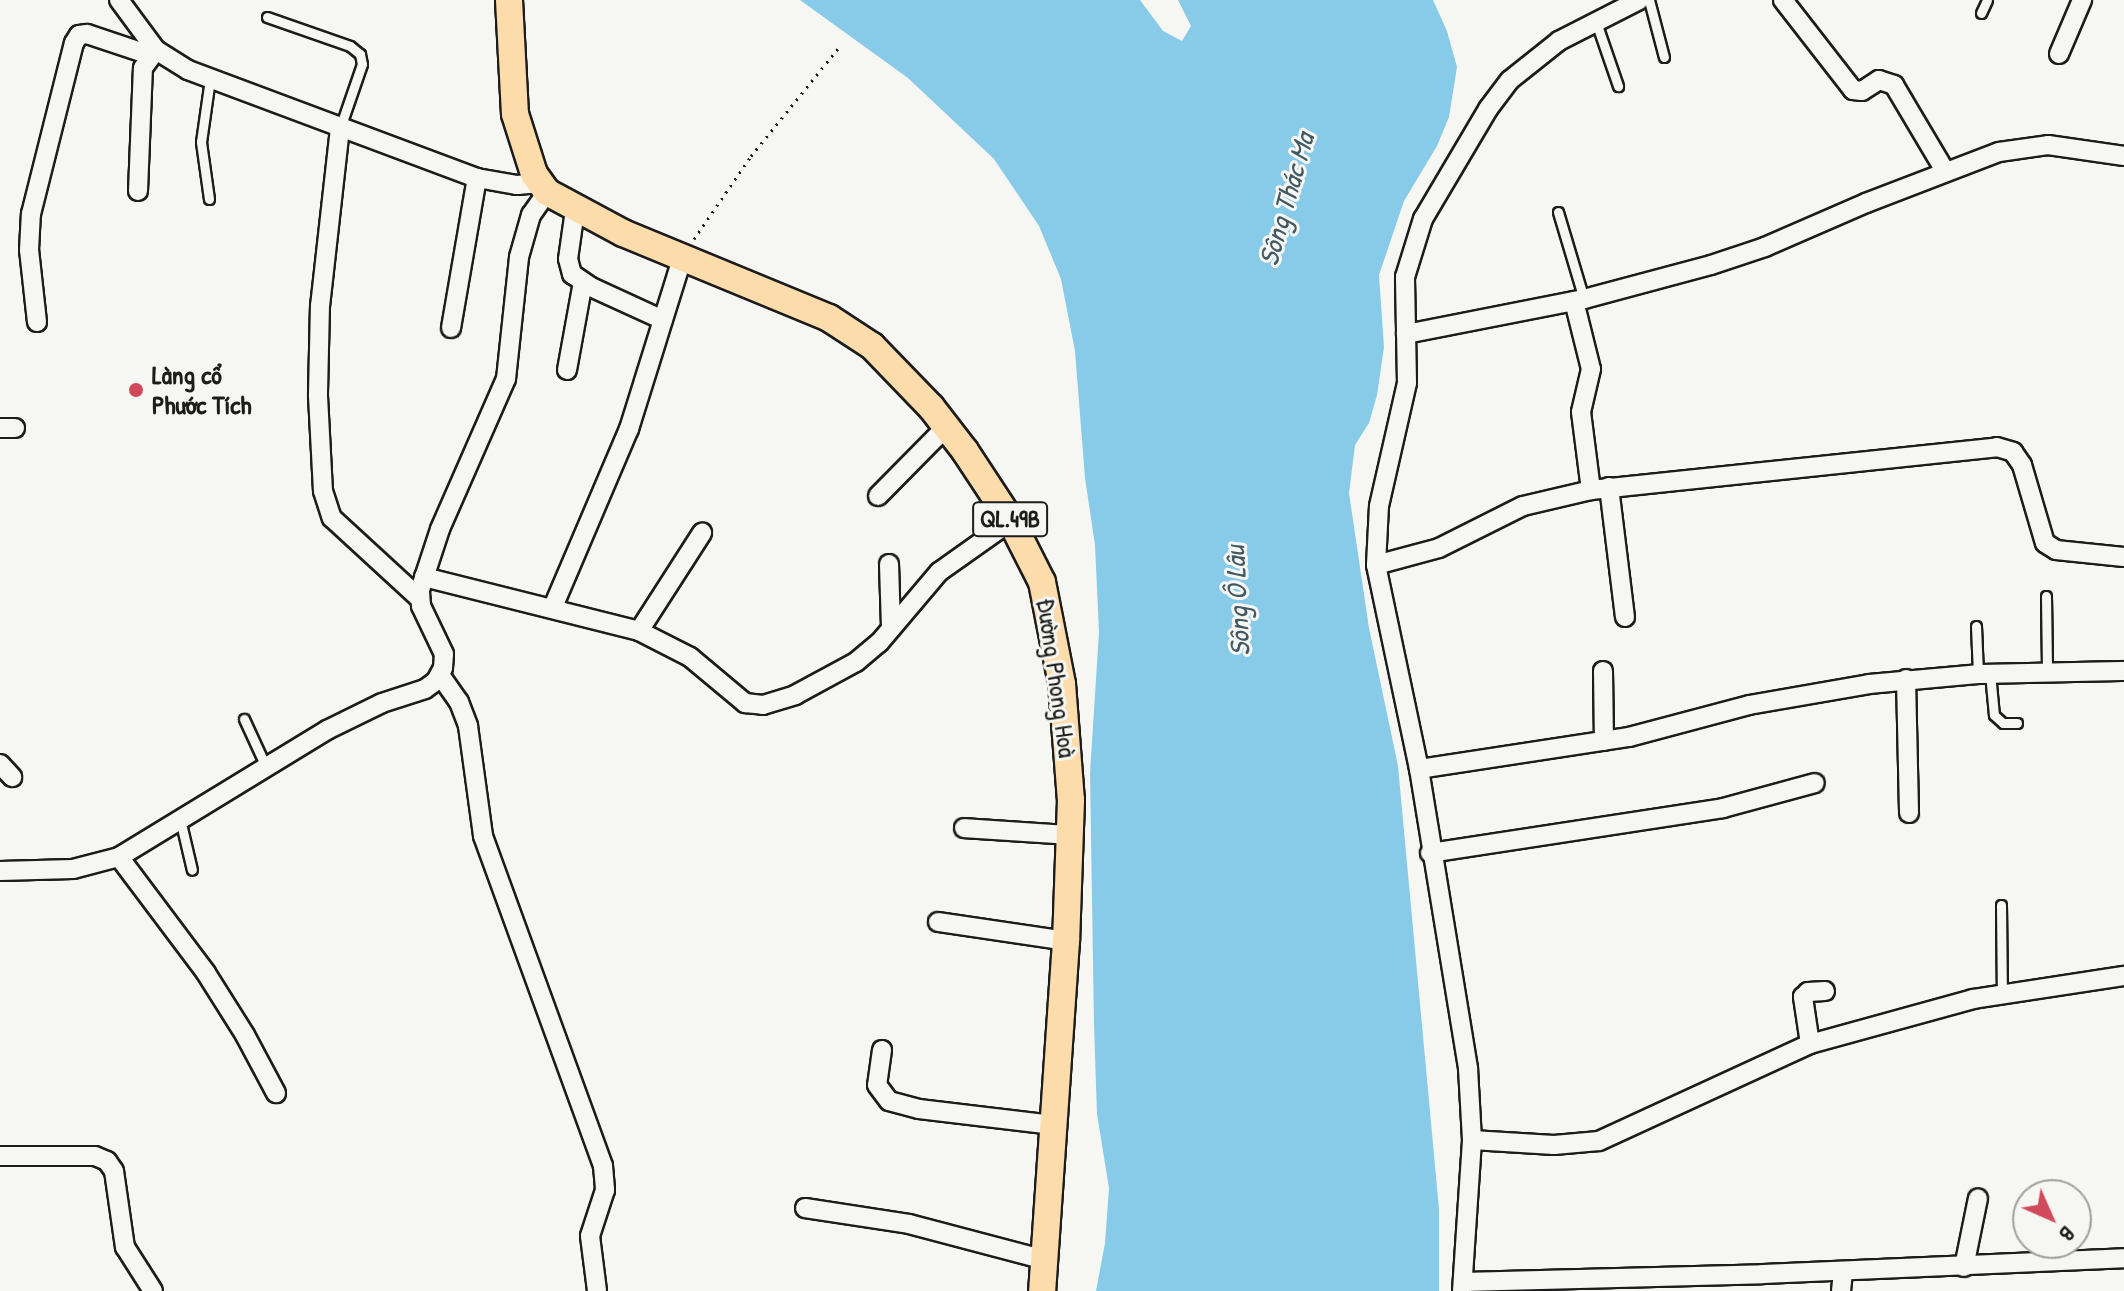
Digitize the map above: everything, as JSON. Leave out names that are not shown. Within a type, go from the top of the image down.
[{"type":"main road","points":[[509,0],[515,114],[523,148],[544,188]]},
{"type":"main road","name":"Đường Phong Hoà","points":[[544,188],[575,210],[682,259],[811,310],[858,335],[885,358],[947,426],[1011,521],[1042,582],[1052,620],[1067,726],[1070,835],[1066,941],[1042,1291]]},
{"type":"street","points":[[119,0],[153,53]]},
{"type":"street","points":[[1639,0],[1559,41],[1526,65],[1488,109],[1423,219],[1405,277],[1404,407],[1379,506],[1376,565],[1419,769],[1430,853],[1463,1038],[1472,1140],[1462,1287],[1763,1283],[1843,1271],[2124,1258]]},
{"type":"street","points":[[1783,0],[1853,90],[1862,91],[1879,80],[1894,85],[1945,171]]},
{"type":"street","points":[[2059,54],[2082,0]]},
{"type":"street","points":[[37,322],[29,250],[31,214],[76,38],[87,34],[153,53],[210,79],[477,178],[544,188],[531,215],[519,257],[506,379],[440,529],[419,598]]},
{"type":"street","points":[[138,191],[142,75],[153,53]]},
{"type":"street","points":[[0,871],[73,869],[119,857],[353,716],[425,689],[440,675],[444,654],[419,598],[332,518],[323,491],[320,305],[340,128]]},
{"type":"street","points":[[1406,334],[1579,300],[1765,247],[1945,171],[2024,147],[2074,147],[2124,156]]},
{"type":"street","points":[[451,328],[477,178]]},
{"type":"street","points":[[575,210],[568,266],[583,282],[663,320]]},
{"type":"street","points":[[553,607],[629,429],[682,259]]},
{"type":"street","points":[[567,370],[583,282]]},
{"type":"street","points":[[1579,300],[1591,369],[1581,412],[1600,489],[1625,617]]},
{"type":"street","points":[[878,496],[947,426]]},
{"type":"street","points":[[1376,565],[1439,548],[1523,506],[1600,489],[1997,447],[2013,452],[2022,465],[2045,543],[2056,550],[2124,557]]},
{"type":"street","points":[[424,577],[639,631],[679,649],[740,700],[757,706],[795,695],[868,653],[939,572],[1011,521]]},
{"type":"street","points":[[639,631],[702,533]]},
{"type":"street","points":[[889,564],[891,628]]},
{"type":"street","points":[[1603,671],[1604,741]]},
{"type":"street","points":[[1419,769],[1651,733],[1784,698],[1906,679],[1984,673],[2124,671]]},
{"type":"street","points":[[440,675],[459,702],[468,726],[483,836],[603,1166],[605,1190],[590,1236],[597,1291]]},
{"type":"street","points":[[1906,679],[1909,813]]},
{"type":"street","points":[[1430,853],[1723,808],[1815,783]]},
{"type":"street","points":[[964,828],[1070,835]]},
{"type":"street","points":[[119,857],[206,973],[245,1035],[276,1093]]},
{"type":"street","points":[[938,922],[1066,941]]},
{"type":"street","points":[[1472,1140],[1554,1145],[1599,1141],[1810,1044],[1951,1004],[2124,976]]},
{"type":"street","points":[[1810,1044],[1803,997],[1808,992],[1825,991]]},
{"type":"street","points":[[882,1050],[877,1085],[889,1101],[919,1109],[1053,1125]]},
{"type":"street","points":[[0,1156],[95,1156],[107,1161],[114,1171],[125,1247],[153,1291]]},
{"type":"street","points":[[1964,1267],[1978,1198]]},
{"type":"street","points":[[805,1208],[909,1224],[1045,1260]]},
{"type":"street","points":[[1841,1291],[1843,1271]]},
{"type":"lane","points":[[1649,0],[1664,57]]},
{"type":"lane","points":[[1981,13],[1987,0]]},
{"type":"lane","points":[[267,17],[350,46],[360,54],[362,64],[340,128]]},
{"type":"lane","points":[[1596,22],[1618,86]]},
{"type":"lane","points":[[209,199],[201,142],[210,79]]},
{"type":"lane","points":[[1558,212],[1579,300]]},
{"type":"lane","points":[[2046,596],[2047,671]]},
{"type":"lane","points":[[1976,626],[1994,715],[1999,721],[2017,723]]},
{"type":"lane","points":[[244,719],[267,769]]},
{"type":"lane","points":[[180,819],[192,870]]},
{"type":"lane","points":[[2001,905],[2002,994]]},
{"type":"path","points":[[682,259],[751,156],[841,45]]},
{"type":"water","points":[[800,0],[1140,0],[1163,31],[1182,41],[1191,26],[1178,0],[1433,0],[1447,31],[1457,67],[1449,117],[1437,146],[1404,201],[1379,275],[1384,347],[1377,395],[1369,423],[1355,445],[1349,493],[1369,628],[1398,766],[1439,1209],[1439,1291],[1096,1291],[1105,1243],[1109,1188],[1097,1114],[1094,1025],[1090,773],[1099,632],[1095,545],[1085,478],[1075,351],[1061,279],[1039,226],[994,159],[908,78]]},
{"type":"place","name":"Làng cổ Phước Tích","points":[[136,390]]},
{"type":"water label","name":"Sông Thác Ma","points":[[1286,199]]},
{"type":"water label","name":"Sông Ô Lâu","points":[[1237,601]]}]
